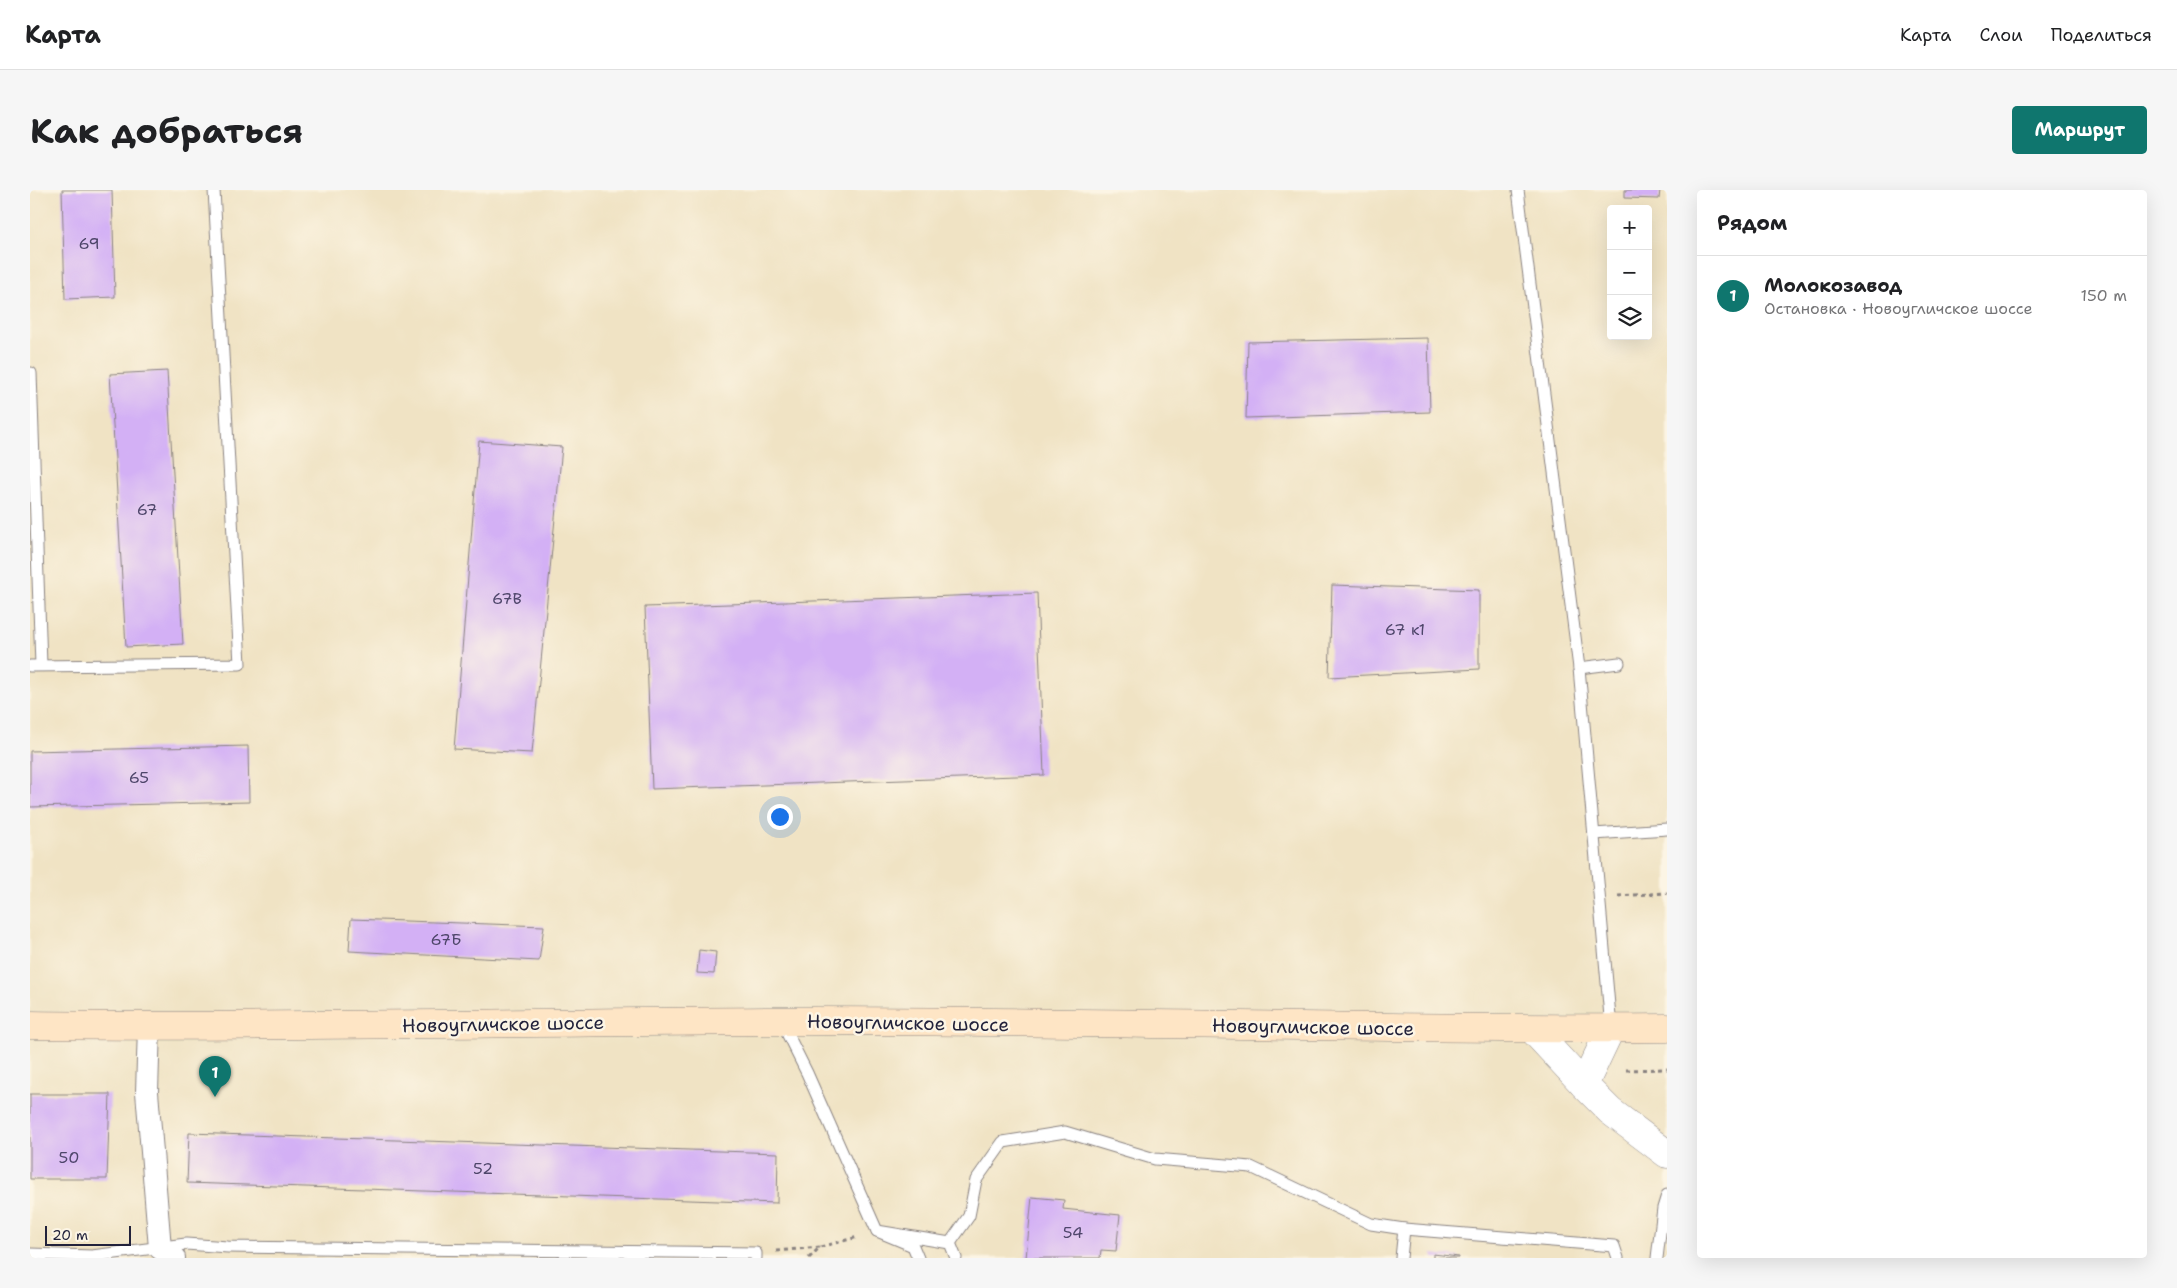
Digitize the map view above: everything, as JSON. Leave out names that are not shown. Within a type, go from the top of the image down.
[{"type":"main road","name":"Новоугличское шоссе","points":[[30,1025],[149,1026],[781,1021],[1532,1029],[1667,1028]]},
{"type":"street","points":[[149,1026],[147,1092],[167,1253]]},
{"type":"street","points":[[1584,1085],[1611,1028]]},
{"type":"street","points":[[1532,1029],[1610,1111],[1667,1154]]},
{"type":"lane","points":[[31,373],[35,665],[240,664],[214,190]]},
{"type":"lane","points":[[1518,190],[1579,668],[1611,1028]]},
{"type":"lane","points":[[1579,668],[1619,663]]},
{"type":"lane","points":[[1594,834],[1667,829]]},
{"type":"lane","points":[[781,1021],[807,1074],[877,1231],[913,1246],[918,1258]]},
{"type":"lane","points":[[950,1243],[969,1216],[976,1180],[1003,1142],[1065,1132],[1155,1159],[1251,1167],[1370,1224],[1404,1229],[1614,1246],[1618,1258]]},
{"type":"lane","points":[[1657,1258],[1663,1208],[1667,1195]]},
{"type":"lane","points":[[1401,1258],[1404,1229]]},
{"type":"lane","points":[[877,1231],[950,1243]]},
{"type":"lane","points":[[950,1243],[956,1258]]},
{"type":"lane","points":[[30,1254],[92,1256],[167,1253],[186,1244],[228,1247],[756,1255]]},
{"type":"path","points":[[1600,898],[1667,893]]},
{"type":"path","points":[[1626,1070],[1667,1069]]},
{"type":"path","points":[[756,1255],[820,1247],[877,1231]]},
{"type":"path","points":[[809,1258],[820,1247]]},
{"type":"building","points":[[62,190],[112,190],[115,297],[65,299]]},
{"type":"building","points":[[1625,190],[1660,190],[1659,199],[1625,198]]},
{"type":"building","points":[[1428,338],[1430,412],[1246,418],[1248,342]]},
{"type":"building","points":[[167,371],[183,644],[126,647],[110,374]]},
{"type":"building","points":[[479,441],[562,447],[532,753],[454,749]]},
{"type":"building","points":[[1332,585],[1479,590],[1479,669],[1329,677]]},
{"type":"building","points":[[1037,593],[1044,775],[652,789],[645,607]]},
{"type":"building","points":[[248,746],[249,802],[30,807],[30,751]]},
{"type":"building","points":[[351,919],[544,926],[539,961],[349,951]]},
{"type":"building","points":[[699,950],[716,952],[714,974],[697,973]]},
{"type":"building","points":[[30,1094],[110,1094],[107,1179],[30,1179]]},
{"type":"building","points":[[189,1133],[778,1153],[777,1203],[187,1183]]},
{"type":"building","points":[[1032,1197],[1064,1200],[1063,1209],[1120,1215],[1116,1251],[1101,1250],[1100,1258],[1026,1258]]},
{"type":"building","points":[[1433,1254],[1459,1257],[1459,1258],[1433,1258]]},
{"type":"place","name":"Молокозавод","points":[[215,1097]]}]
